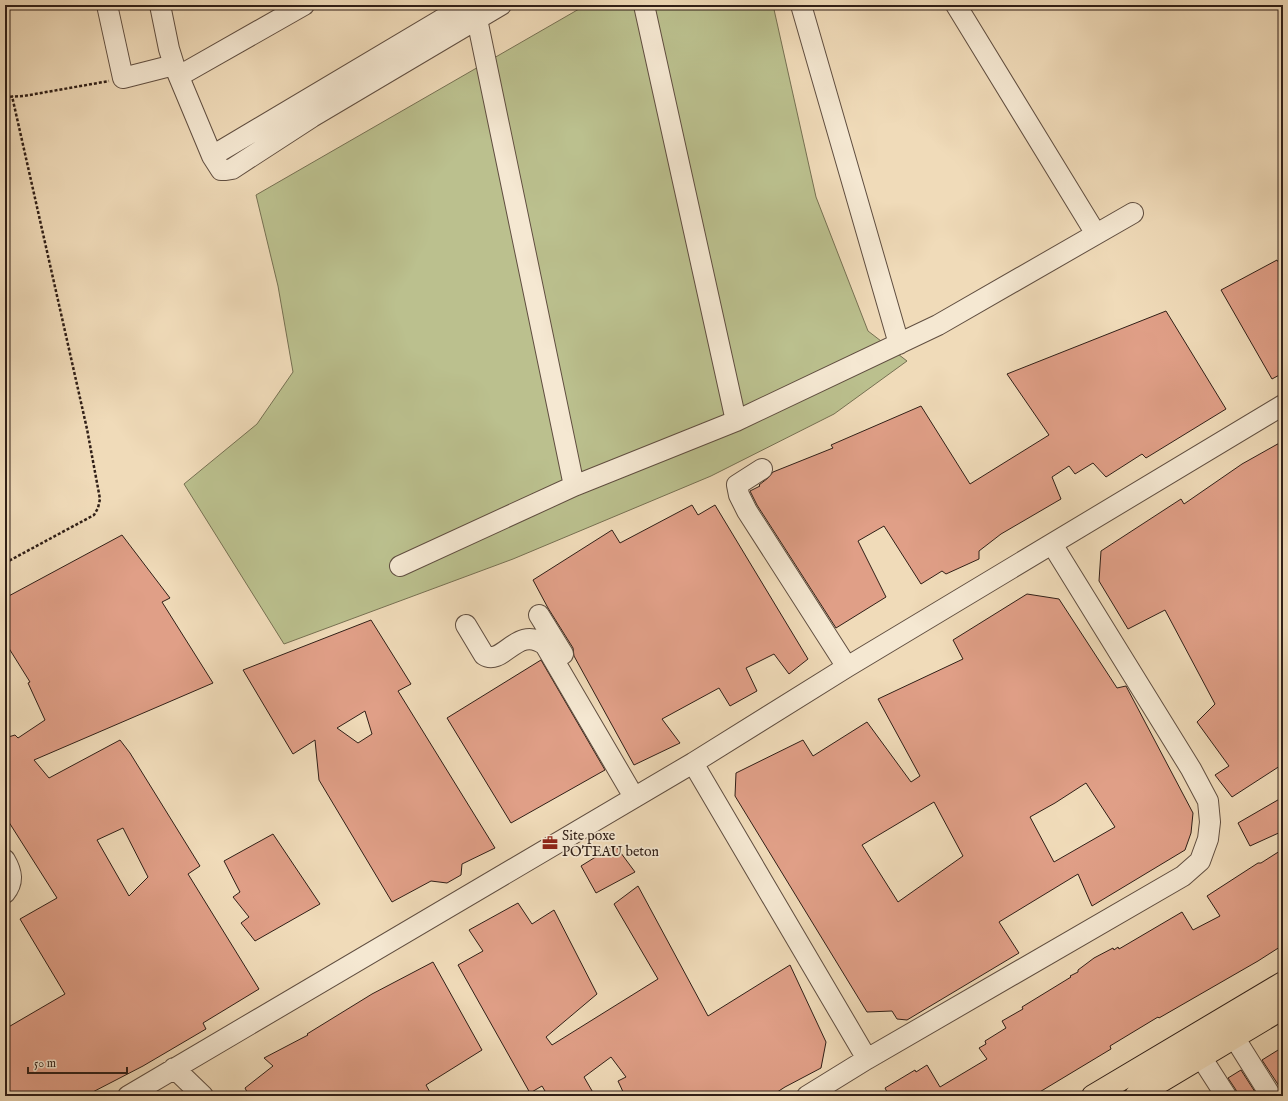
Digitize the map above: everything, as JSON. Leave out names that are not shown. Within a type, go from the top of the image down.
[{"type":"main road","points":[[1093,1096],[1283,983]]},
{"type":"main road","points":[[1149,1093],[1201,1057],[1283,1008]]},
{"type":"street","points":[[107,5],[123,78],[176,70],[304,5]]},
{"type":"street","points":[[160,5],[169,49],[176,70],[212,156],[221,170],[232,169],[471,12],[501,5]]},
{"type":"street","points":[[644,5],[736,420]]},
{"type":"street","points":[[801,5],[900,344]]},
{"type":"street","points":[[956,5],[1096,234]]},
{"type":"street","points":[[471,12],[574,486]]},
{"type":"street","points":[[400,566],[574,486],[736,420],[938,326],[1133,213]]},
{"type":"street","points":[[128,1096],[694,763],[847,667],[1283,405]]},
{"type":"street","points":[[762,469],[737,485],[740,495],[747,511],[847,667]]},
{"type":"street","points":[[807,1096],[867,1059],[1183,876],[1200,861],[1208,839],[1210,822],[1208,801],[1191,768],[1052,544]]},
{"type":"street","points":[[539,615],[640,794]]},
{"type":"street","points":[[466,625],[484,655],[487,657],[494,657],[522,640],[535,640],[545,645],[640,794]]},
{"type":"street","points":[[694,763],[867,1059]]},
{"type":"street","points":[[5,860],[10,868],[11,878],[9,887],[5,893]]},
{"type":"street","points":[[1234,1037],[1271,1096]]},
{"type":"street","points":[[1201,1057],[1226,1096]]},
{"type":"street","points":[[1141,1067],[1149,1093]]},
{"type":"street","points":[[174,1068],[203,1096]]},
{"type":"street","points":[[1279,1096],[1283,1093]]},
{"type":"path","points":[[5,96],[24,96],[58,91],[123,78]]},
{"type":"path","points":[[5,563],[94,515],[98,508],[100,499],[87,429],[12,96]]},
{"type":"green space","points":[[586,5],[773,5],[816,197],[868,331],[907,361],[834,414],[711,476],[513,559],[284,644],[184,484],[257,424],[293,372],[278,286],[256,195]]},
{"type":"building","points":[[1277,260],[1283,270],[1283,373],[1272,379],[1221,290]]},
{"type":"building","points":[[1166,311],[1226,409],[1146,458],[1142,454],[1106,477],[1093,463],[1075,474],[1069,466],[1052,477],[1061,499],[1001,534],[979,551],[979,559],[946,574],[942,571],[921,584],[884,526],[858,541],[886,597],[836,628],[757,505],[750,491],[760,486],[759,485],[773,472],[833,448],[831,445],[921,406],[970,484],[1049,435],[1007,374]]},
{"type":"building","points":[[1283,441],[1283,764],[1232,797],[1215,775],[1229,766],[1197,722],[1215,704],[1165,610],[1128,629],[1099,581],[1101,551],[1181,499],[1184,504],[1242,464]]},
{"type":"building","points":[[692,505],[698,515],[715,505],[808,659],[789,674],[774,654],[746,668],[757,691],[730,706],[719,688],[662,719],[680,743],[634,765],[574,656],[573,648],[548,608],[533,580],[612,530],[620,543]]},
{"type":"building","points":[[122,535],[170,598],[162,602],[213,683],[34,760],[49,778],[120,740],[130,753],[200,866],[188,874],[259,989],[203,1023],[206,1029],[143,1066],[85,1096],[5,1096],[5,1029],[65,994],[20,919],[57,898],[5,816],[5,738],[15,735],[18,738],[45,720],[28,683],[30,682],[5,642],[5,598]],"holes":[[[123,828],[148,877],[129,896],[97,840]]]},
{"type":"building","points":[[1027,594],[1059,599],[1117,688],[1126,686],[1193,813],[1191,833],[1185,850],[1092,906],[1078,874],[999,922],[1019,953],[907,1020],[897,1019],[892,1011],[867,1012],[735,796],[736,773],[803,740],[813,756],[867,722],[911,782],[920,776],[878,699],[963,659],[953,640]],"holes":[[[1086,783],[1115,827],[1054,862],[1030,817]],[[934,802],[963,856],[898,902],[862,845]]]},
{"type":"building","points":[[371,620],[411,684],[398,691],[495,848],[462,864],[461,875],[447,883],[431,881],[392,902],[319,780],[315,740],[293,754],[243,670]],"holes":[[[365,711],[372,734],[358,743],[337,728]]]},
{"type":"building","points":[[541,660],[605,770],[511,823],[447,718]]},
{"type":"building","points":[[1283,797],[1283,831],[1250,846],[1238,823]]},
{"type":"building","points":[[273,834],[320,904],[255,941],[241,923],[249,917],[233,897],[240,892],[224,861]]},
{"type":"building","points":[[615,845],[635,872],[596,893],[581,866]]},
{"type":"building","points":[[1283,849],[1283,945],[1258,961],[1159,1018],[1158,1017],[1110,1046],[1111,1049],[1033,1096],[889,1096],[885,1088],[915,1070],[916,1072],[927,1065],[940,1087],[987,1059],[979,1048],[986,1044],[985,1041],[1006,1028],[1002,1021],[1071,977],[1070,976],[1078,972],[1078,970],[1094,958],[1113,948],[1114,950],[1118,947],[1119,949],[1182,912],[1193,930],[1220,916],[1207,896],[1258,863],[1261,863]]},
{"type":"building","points":[[638,886],[708,1016],[790,965],[826,1042],[821,1068],[771,1096],[625,1096],[618,1081],[626,1077],[611,1057],[584,1077],[595,1096],[548,1096],[542,1086],[530,1093],[458,965],[483,951],[469,930],[518,903],[532,924],[554,910],[597,994],[546,1037],[552,1045],[658,979],[614,904]]},
{"type":"building","points":[[433,962],[482,1050],[426,1085],[432,1096],[249,1096],[245,1088],[273,1066],[264,1058],[308,1035],[307,1034],[372,994]]},
{"type":"building","points":[[1283,1047],[1283,1084],[1279,1086],[1262,1060]]},
{"type":"building","points":[[1241,1070],[1257,1095],[1237,1096],[1236,1090],[1228,1078]]},
{"type":"place","name":"Site poxe POTEAU beton","points":[[550,843]]}]
